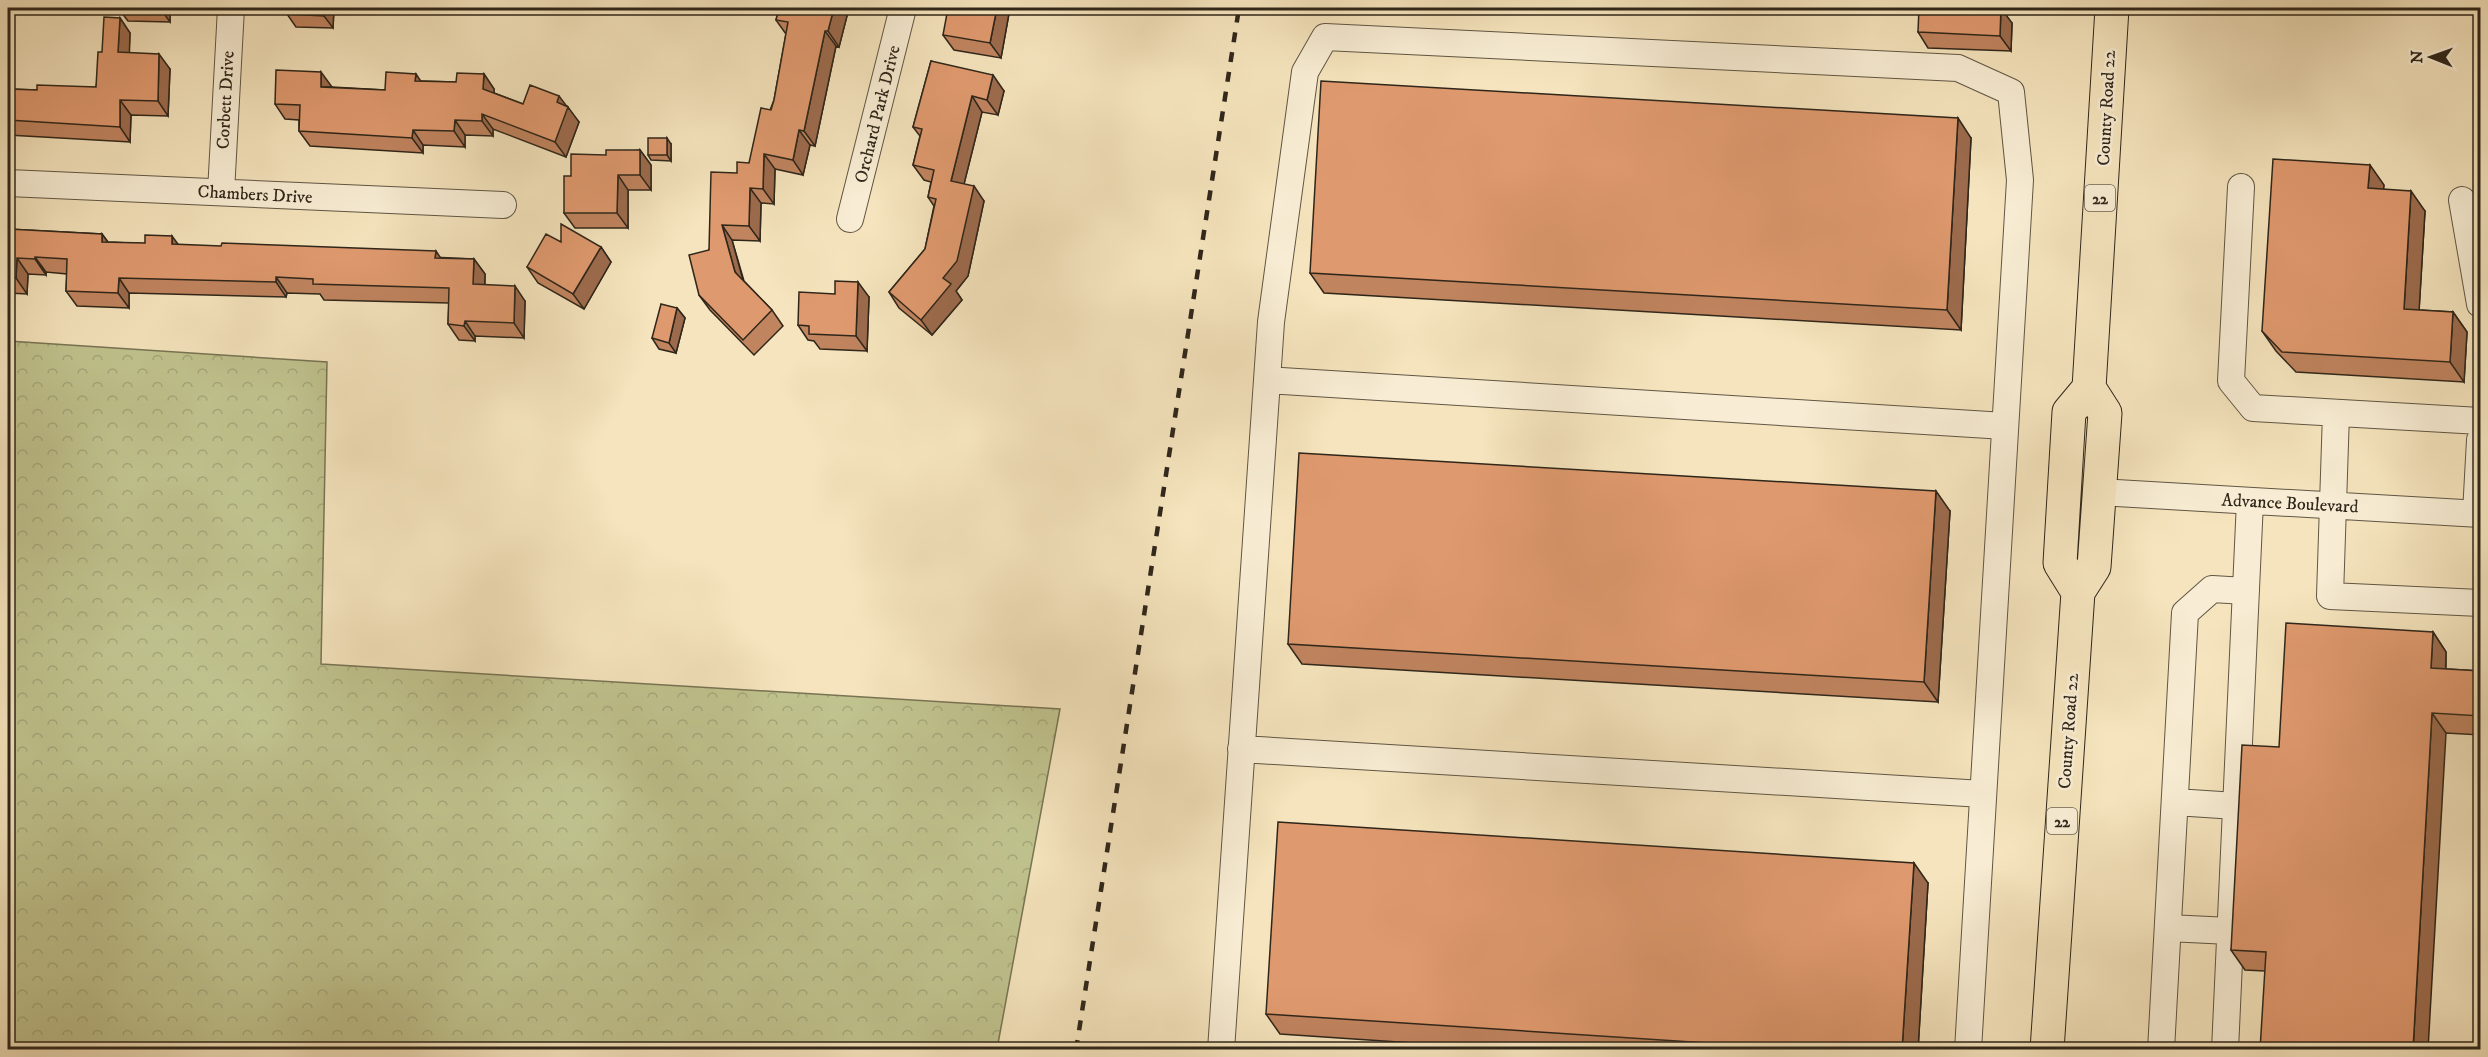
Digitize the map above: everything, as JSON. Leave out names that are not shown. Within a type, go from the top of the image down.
[{"type":"main road","name":"County Road 22","points":[[2047,1050],[2078,592],[2094,567],[2105,413],[2089,388],[2112,8]]},
{"type":"main road","points":[[2078,592],[2060,563],[2069,412],[2089,388]]},
{"type":"street","name":"Corbett Drive","points":[[221,192],[231,8]]},
{"type":"street","name":"Orchard Park Drive","points":[[850,219],[903,8]]},
{"type":"street","points":[[1221,1050],[1271,322],[1305,72],[1325,37],[1958,68],[2011,92],[2020,180],[1968,1050]]},
{"type":"street","name":"Chambers Drive","points":[[8,183],[503,206]]},
{"type":"street","points":[[2241,188],[2231,381],[2253,408],[2481,421]]},
{"type":"street","points":[[2462,201],[2481,304]]},
{"type":"street","points":[[1267,380],[2005,426]]},
{"type":"street","points":[[2336,413],[2330,596],[2481,603]]},
{"type":"street","points":[[2478,514],[2481,440]]},
{"type":"street","name":"Advance Boulevard","points":[[2099,492],[2478,514]]},
{"type":"street","points":[[2225,1050],[2250,501]]},
{"type":"street","points":[[2161,1050],[2185,613],[2212,590],[2246,591]]},
{"type":"street","points":[[1241,749],[1983,794]]},
{"type":"street","points":[[2175,802],[2236,806]]},
{"type":"street","points":[[2168,928],[2230,932]]},
{"type":"green space","points":[[8,341],[327,362],[321,664],[1060,709],[997,1049],[8,1049]]},
{"type":"building","points":[[287,8],[324,8],[324,16],[287,14]]},
{"type":"building","points":[[779,8],[834,8],[828,31],[825,31],[804,131],[799,130],[793,160],[764,154],[763,189],[750,188],[749,226],[722,225],[735,272],[772,310],[743,340],[699,295],[689,255],[709,250],[711,172],[737,173],[737,162],[749,163],[761,108],[771,110],[788,22],[776,20]]},
{"type":"building","points":[[948,8],[997,8],[990,43],[943,35]]},
{"type":"building","points":[[1919,8],[2001,8],[2000,36],[1918,32]]},
{"type":"building","points":[[104,17],[120,18],[118,52],[159,54],[158,101],[120,100],[120,127],[8,120],[8,89],[37,90],[37,85],[96,87],[98,52],[102,52]]},
{"type":"building","points":[[931,61],[993,75],[987,100],[972,96],[951,181],[974,186],[957,261],[943,278],[951,284],[921,320],[889,292],[925,249],[936,199],[928,197],[934,170],[913,165],[922,129],[913,127]]},
{"type":"building","points":[[276,70],[321,72],[321,87],[385,90],[386,72],[416,74],[415,81],[456,82],[457,73],[484,74],[483,89],[523,104],[530,85],[559,96],[557,102],[568,107],[555,142],[482,114],[482,121],[455,120],[454,131],[413,130],[412,138],[299,131],[300,105],[275,104]]},
{"type":"building","points":[[1321,81],[1958,118],[1947,310],[1310,273]]},
{"type":"building","points":[[648,138],[667,138],[667,155],[648,155]]},
{"type":"building","points":[[606,150],[640,150],[640,175],[618,175],[617,213],[564,213],[564,176],[571,176],[571,154],[606,155]]},
{"type":"building","points":[[2273,159],[2370,165],[2368,188],[2411,191],[2404,309],[2453,312],[2450,362],[2282,352],[2262,331]]},
{"type":"building","points":[[561,224],[601,247],[573,294],[527,267],[546,234],[561,242]]},
{"type":"building","points":[[8,229],[102,234],[102,242],[145,243],[145,235],[172,236],[172,244],[221,246],[222,243],[436,251],[435,258],[474,259],[473,284],[515,286],[514,323],[465,321],[464,326],[448,324],[449,288],[313,284],[313,279],[276,277],[276,282],[119,278],[118,293],[66,291],[67,259],[17,258],[16,278],[8,278]]},
{"type":"building","points":[[835,281],[858,282],[856,336],[809,334],[809,326],[798,325],[799,292],[835,294]]},
{"type":"building","points":[[661,304],[677,308],[669,343],[652,338]]},
{"type":"building","points":[[1299,453],[1936,491],[1924,682],[1288,644]]},
{"type":"building","points":[[2286,623],[2433,632],[2431,668],[2481,671],[2481,716],[2432,713],[2413,1050],[2260,1050],[2266,952],[2231,950],[2242,745],[2279,747]]},
{"type":"building","points":[[1278,822],[1914,863],[1902,1050],[1814,1050],[1266,1014]]},
{"type":"railway","points":[[1076,1050],[1239,8]]}]
